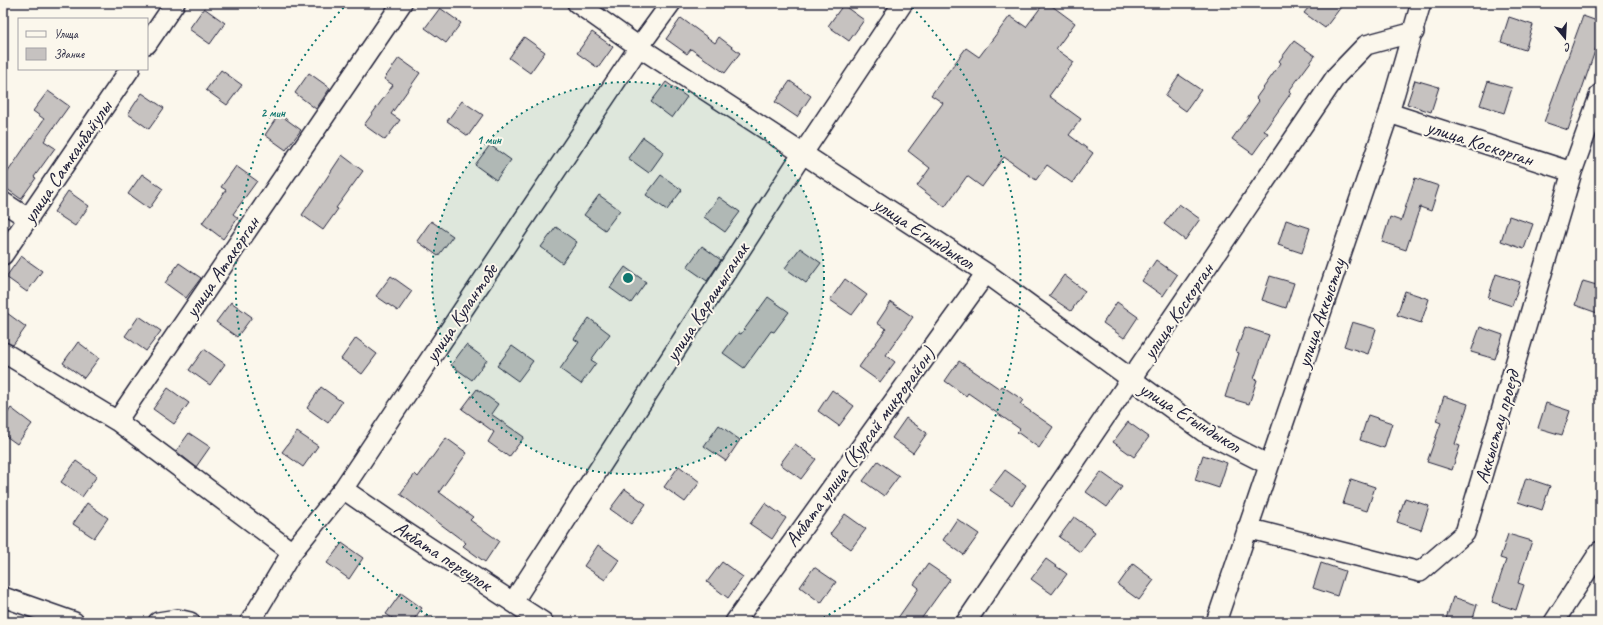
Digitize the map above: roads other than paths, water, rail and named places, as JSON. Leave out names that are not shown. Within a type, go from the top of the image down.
[{"type":"street","points":[[148,43],[175,3]]},
{"type":"street","name":"улица Атакорган","points":[[117,421],[402,3]]},
{"type":"street","name":"улица Егындыкол","points":[[577,3],[639,47],[986,273],[1204,432],[1269,465]]},
{"type":"street","name":"улица Кулантобе","points":[[250,622],[292,552],[344,489],[639,47],[671,3]]},
{"type":"street","name":"улица Карашыганак","points":[[514,602],[803,153],[903,3]]},
{"type":"street","name":"улица Аккыстау","points":[[1216,622],[1389,113],[1414,32],[1421,3]]},
{"type":"street","name":"улица Коскорган","points":[[966,622],[1132,380],[1337,75],[1366,45],[1414,32]]},
{"type":"street","name":"улица Сатканбайулы","points":[[3,255],[129,70]]},
{"type":"street","name":"Аккыстау проезд","points":[[1247,528],[1420,572],[1465,534],[1572,172],[1600,94]]},
{"type":"street","name":"улица Коскорган","points":[[1389,113],[1572,172]]},
{"type":"street","points":[[3,202],[29,219]]},
{"type":"street","name":"Акбата улица (Курсай микрорайон)","points":[[735,622],[986,273]]},
{"type":"street","points":[[3,352],[117,421],[292,552]]},
{"type":"street","name":"Акбата переулок","points":[[344,489],[404,531],[543,622]]},
{"type":"street","points":[[1554,622],[1600,551]]},
{"type":"street","points":[[3,597],[74,622]]},
{"type":"street","points":[[158,622],[177,619],[190,622]]}]
